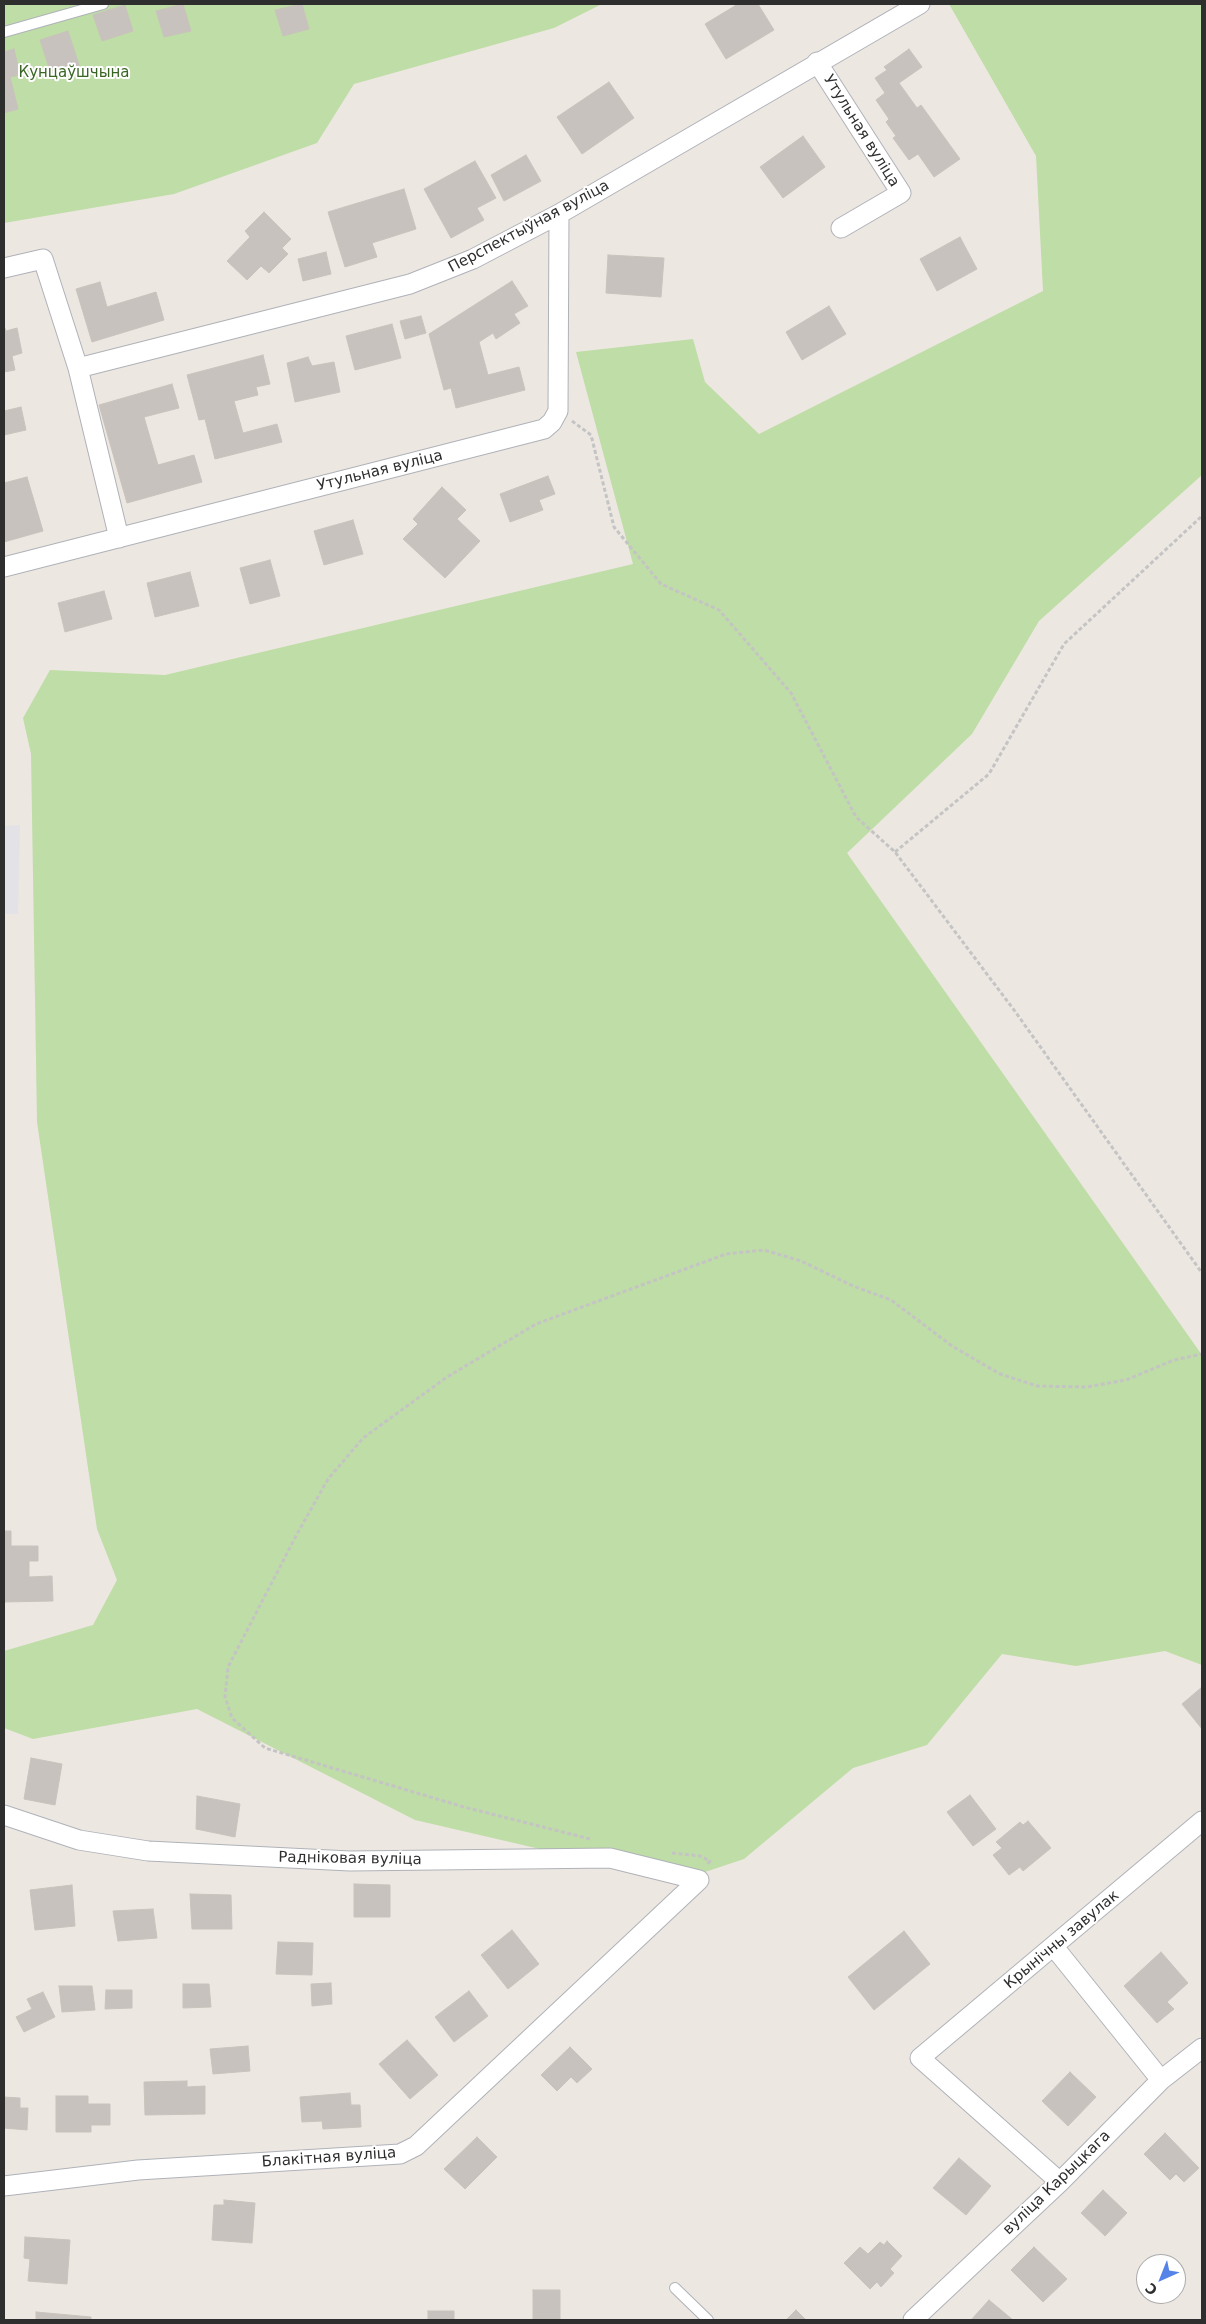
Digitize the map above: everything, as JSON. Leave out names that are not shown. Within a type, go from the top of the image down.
[{"type":"street","name":"Перспектыўная вуліца","points":[[78,368],[410,284],[473,260],[559,214],[817,62],[920,4]]},
{"type":"street","name":"Утульная вуліца","points":[[817,62],[901,193],[841,228]]},
{"type":"street","points":[[558,411],[559,214]]},
{"type":"street","points":[[4,268],[43,259],[78,368],[119,538]]},
{"type":"street","name":"Утульная вуліца","points":[[4,567],[530,433],[544,429],[552,422],[558,411]]},
{"type":"street","name":"Радніковая вуліца","points":[[4,1815],[79,1840],[148,1851],[350,1861],[610,1858],[699,1880]]},
{"type":"street","name":"Крынічны завулак","points":[[1060,2182],[920,2058],[1202,1821]]},
{"type":"street","name":"Блакітная вуліца","points":[[4,2186],[138,2170],[400,2154],[416,2146],[699,1880]]},
{"type":"street","points":[[1054,1947],[1161,2080]]},
{"type":"street","name":"вуліца Карыцкага","points":[[913,2320],[1060,2182],[1161,2080],[1202,2048]]},
{"type":"lane","points":[[4,32],[103,4]]},
{"type":"lane","points":[[675,2288],[708,2320]]},
{"type":"path","points":[[558,411],[591,435],[614,527],[661,584],[719,610],[791,693],[856,818],[895,852],[1014,1010],[1202,1273]]},
{"type":"path","points":[[895,852],[988,774],[1064,644],[1202,516]]},
{"type":"path","points":[[593,1840],[464,1807],[318,1766],[265,1748],[232,1718],[225,1697],[228,1667],[297,1534],[328,1479],[363,1438],[447,1377],[536,1324],[726,1254],[764,1250],[802,1261],[853,1286],[890,1300],[952,1346],[1000,1374],[1037,1386],[1086,1387],[1126,1380],[1174,1360],[1202,1354]]},
{"type":"path","points":[[665,1852],[700,1856],[710,1861],[699,1880]]},
{"type":"shaded area","points":[[20,825],[18,914],[4,914],[4,826]]},
{"type":"green space","name":"Кунцаўшчына","points":[[4,4],[602,4],[554,28],[354,84],[317,143],[174,194],[4,223]]},
{"type":"green space","points":[[949,4],[1202,4],[1202,475],[1039,621],[972,734],[847,853],[1202,1355],[1202,1665],[1165,1651],[1076,1666],[1002,1654],[927,1745],[853,1768],[744,1859],[678,1881],[415,1820],[197,1709],[33,1739],[4,1728],[4,1651],[93,1625],[117,1580],[97,1529],[37,1122],[31,754],[23,718],[50,670],[165,675],[633,564],[576,352],[693,339],[705,382],[759,434],[1043,291],[1036,156]]},
{"type":"building","points":[[183,4],[191,31],[164,37],[156,11]]},
{"type":"building","points":[[302,4],[309,29],[283,36],[275,10]]},
{"type":"building","points":[[738,4],[758,4],[774,30],[726,59],[705,24]]},
{"type":"building","points":[[125,5],[133,31],[102,41],[93,15]]},
{"type":"building","points":[[68,31],[81,71],[53,80],[40,40]]},
{"type":"building","points":[[14,49],[20,75],[10,77],[18,109],[4,113],[4,52]]},
{"type":"building","points":[[909,49],[922,67],[899,83],[917,108],[921,105],[960,159],[934,177],[918,154],[909,160],[893,138],[896,136],[886,122],[889,119],[876,100],[885,93],[875,78],[887,70],[884,67]]},
{"type":"building","points":[[609,82],[634,118],[582,154],[557,117]]},
{"type":"building","points":[[803,136],[825,167],[783,198],[760,167]]},
{"type":"building","points":[[526,155],[541,181],[504,201],[491,175]]},
{"type":"building","points":[[475,161],[496,198],[477,208],[484,220],[451,238],[424,189]]},
{"type":"building","points":[[404,189],[416,229],[372,243],[377,257],[345,267],[328,212]]},
{"type":"building","points":[[264,212],[291,239],[282,248],[288,254],[269,273],[261,266],[247,280],[227,261],[250,237],[245,231]]},
{"type":"building","points":[[960,237],[977,269],[937,291],[920,259]]},
{"type":"building","points":[[326,252],[331,274],[303,281],[298,259]]},
{"type":"building","points":[[608,255],[664,258],[661,297],[606,293]]},
{"type":"building","points":[[512,281],[528,306],[514,314],[520,323],[496,339],[493,333],[479,342],[488,375],[519,367],[525,390],[456,408],[451,388],[444,390],[429,334]]},
{"type":"building","points":[[100,282],[107,307],[156,292],[164,320],[92,342],[76,289]]},
{"type":"building","points":[[829,306],[846,334],[802,360],[786,332]]},
{"type":"building","points":[[421,316],[426,333],[405,339],[400,321]]},
{"type":"building","points":[[392,324],[401,358],[355,370],[346,336]]},
{"type":"building","points":[[4,326],[6,331],[17,328],[22,353],[12,356],[15,370],[4,372]]},
{"type":"building","points":[[263,355],[270,384],[256,387],[258,395],[234,401],[243,433],[277,424],[282,442],[215,459],[205,419],[199,420],[187,375]]},
{"type":"building","points":[[308,357],[312,366],[334,362],[340,392],[295,402],[287,363]]},
{"type":"building","points":[[172,384],[179,408],[144,417],[158,465],[194,455],[202,482],[127,503],[99,405]]},
{"type":"building","points":[[21,407],[26,430],[4,435],[4,411]]},
{"type":"building","points":[[548,476],[555,494],[539,500],[543,510],[510,522],[500,494]]},
{"type":"building","points":[[27,477],[43,531],[4,542],[4,483]]},
{"type":"building","points":[[442,487],[466,510],[457,519],[480,541],[445,578],[403,539],[418,524],[413,519]]},
{"type":"building","points":[[353,520],[363,554],[324,565],[314,531]]},
{"type":"building","points":[[270,560],[280,596],[250,604],[240,568]]},
{"type":"building","points":[[190,572],[199,606],[155,617],[147,583]]},
{"type":"building","points":[[104,591],[112,619],[65,632],[58,603]]},
{"type":"building","points":[[4,1531],[11,1531],[11,1546],[38,1546],[38,1561],[29,1561],[29,1577],[52,1576],[53,1601],[4,1602]]},
{"type":"building","points":[[1202,1687],[1202,1729],[1182,1704]]},
{"type":"building","points":[[31,1758],[62,1764],[55,1805],[24,1799]]},
{"type":"building","points":[[970,1795],[996,1829],[973,1846],[947,1812]]},
{"type":"building","points":[[197,1796],[240,1804],[235,1837],[196,1829]]},
{"type":"building","points":[[1028,1821],[1051,1848],[1023,1871],[1020,1867],[1009,1875],[993,1855],[1002,1848],[996,1842],[1020,1822],[1023,1825]]},
{"type":"building","points":[[354,1884],[390,1885],[390,1917],[354,1917]]},
{"type":"building","points":[[72,1885],[75,1926],[35,1930],[30,1890]]},
{"type":"building","points":[[190,1894],[231,1895],[232,1929],[192,1929]]},
{"type":"building","points":[[153,1909],[157,1938],[118,1941],[113,1911]]},
{"type":"building","points":[[512,1930],[539,1964],[508,1989],[481,1955]]},
{"type":"building","points":[[904,1931],[930,1964],[874,2010],[848,1977]]},
{"type":"building","points":[[278,1942],[313,1943],[312,1975],[276,1974]]},
{"type":"building","points":[[1161,1952],[1188,1983],[1167,2002],[1174,2009],[1157,2023],[1124,1986]]},
{"type":"building","points":[[331,1983],[332,2004],[312,2006],[311,1984]]},
{"type":"building","points":[[183,1984],[209,1984],[211,2007],[183,2008]]},
{"type":"building","points":[[59,1986],[92,1986],[95,2010],[62,2012]]},
{"type":"building","points":[[106,1990],[132,1990],[132,2008],[105,2009]]},
{"type":"building","points":[[469,1991],[488,2016],[454,2042],[435,2017]]},
{"type":"building","points":[[43,1992],[55,2017],[24,2032],[16,2017],[32,2009],[27,1999]]},
{"type":"building","points":[[407,2040],[438,2075],[410,2099],[379,2064]]},
{"type":"building","points":[[248,2046],[250,2071],[213,2074],[210,2049]]},
{"type":"building","points":[[570,2047],[592,2069],[577,2083],[571,2077],[557,2091],[541,2075]]},
{"type":"building","points":[[1070,2072],[1096,2097],[1068,2126],[1042,2101]]},
{"type":"building","points":[[187,2081],[187,2087],[205,2086],[205,2114],[145,2115],[144,2082]]},
{"type":"building","points":[[350,2093],[351,2105],[360,2105],[361,2127],[323,2129],[322,2121],[302,2122],[300,2097]]},
{"type":"building","points":[[56,2096],[88,2096],[88,2104],[110,2104],[110,2125],[91,2125],[91,2132],[56,2132]]},
{"type":"building","points":[[4,2097],[20,2098],[20,2108],[28,2108],[27,2130],[4,2128]]},
{"type":"building","points":[[1165,2133],[1199,2168],[1184,2182],[1176,2174],[1170,2180],[1144,2154]]},
{"type":"building","points":[[477,2137],[497,2157],[465,2189],[444,2169]]},
{"type":"building","points":[[959,2158],[991,2186],[966,2215],[933,2188]]},
{"type":"building","points":[[1103,2190],[1127,2213],[1105,2236],[1081,2213]]},
{"type":"building","points":[[224,2200],[255,2203],[252,2243],[212,2240],[214,2205],[224,2205]]},
{"type":"building","points":[[25,2237],[70,2240],[67,2284],[28,2281],[30,2259],[24,2258]]},
{"type":"building","points":[[887,2241],[902,2256],[890,2269],[894,2273],[881,2287],[877,2282],[870,2289],[844,2263],[860,2247],[868,2254],[880,2242],[884,2245]]},
{"type":"building","points":[[1034,2247],[1067,2279],[1043,2302],[1011,2270]]},
{"type":"building","points":[[533,2290],[560,2290],[560,2320],[533,2320]]},
{"type":"building","points":[[989,2300],[1013,2320],[971,2320]]},
{"type":"building","points":[[796,2310],[806,2320],[786,2320]]},
{"type":"building","points":[[428,2311],[454,2311],[454,2320],[428,2320]]},
{"type":"building","points":[[36,2312],[91,2317],[91,2320],[36,2320]]}]
